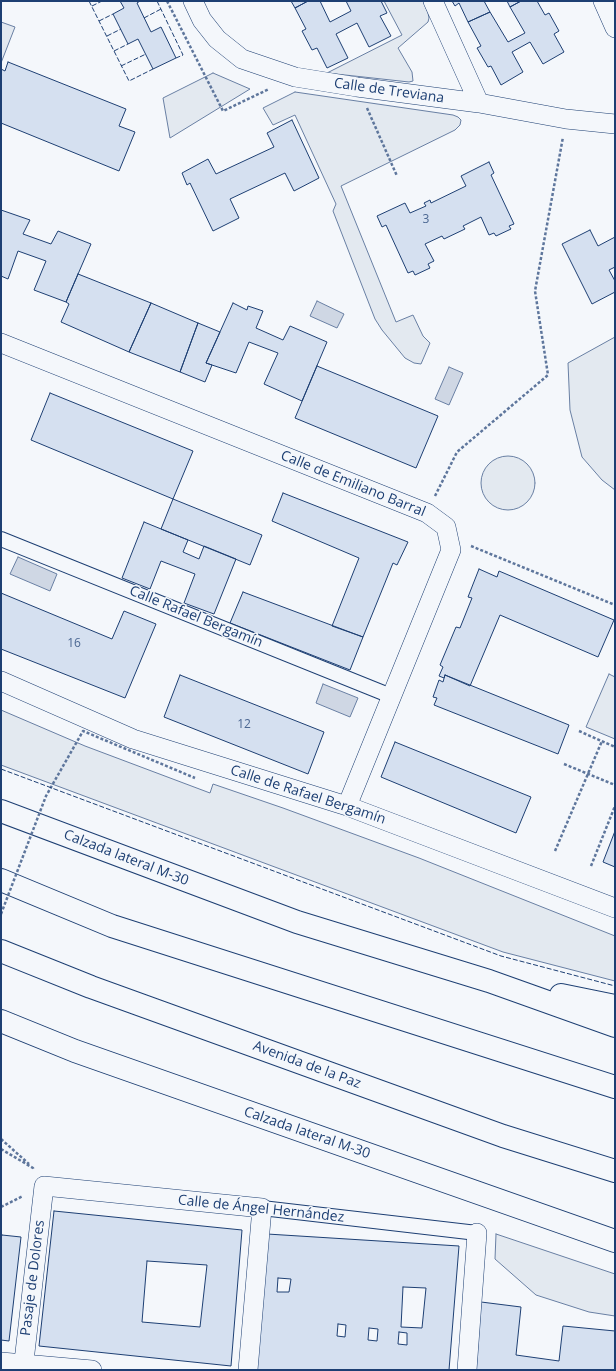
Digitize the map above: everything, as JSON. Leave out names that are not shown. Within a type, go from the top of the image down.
[{"type":"highway","name":"Calzada lateral M-30","points":[[1,811],[297,922],[489,981],[615,1026]]},
{"type":"highway","points":[[1,880],[112,926],[615,1086]]},
{"type":"highway","name":"Avenida de la Paz","points":[[1,952],[91,987],[503,1136],[615,1171]]},
{"type":"highway","points":[[489,981],[615,1006]]},
{"type":"highway","name":"Calzada lateral M-30","points":[[1,1021],[83,1053],[615,1241]]},
{"type":"street","name":"Calle de Treviana","points":[[193,1],[202,20],[217,39],[242,59],[295,78],[479,103],[566,119],[615,124]]},
{"type":"street","points":[[433,1],[479,103]]},
{"type":"street","points":[[603,1],[615,28]]},
{"type":"street","name":"Calle de Emiliano Barral","points":[[1,343],[427,513],[446,527],[448,537]]},
{"type":"street","points":[[347,806],[450,550],[448,537]]},
{"type":"street","name":"Calle Rafael Bergamín","points":[[1,538],[391,696]]},
{"type":"street","name":"Calle de Rafael Bergamín","points":[[1,681],[133,738],[347,806],[615,908]]},
{"type":"street","name":"Calle de Ángel Hernández","points":[[44,1186],[262,1208],[477,1233]]},
{"type":"street","name":"Pasaje de Dolores","points":[[23,1367],[44,1186]]},
{"type":"street","points":[[248,1370],[262,1208]]},
{"type":"street","points":[[467,1370],[477,1233]]},
{"type":"street","points":[[1,1362],[23,1367],[92,1370]]},
{"type":"path","points":[[167,1],[223,111],[295,78]]},
{"type":"path","points":[[357,87],[397,176]]},
{"type":"path","points":[[427,513],[457,452],[548,375],[535,291],[566,119]]},
{"type":"path","points":[[448,537],[615,605]]},
{"type":"path","points":[[1,914],[46,796],[83,731],[195,778]]},
{"type":"path","points":[[579,731],[615,747]]},
{"type":"path","points":[[555,851],[602,741]]},
{"type":"path","points":[[564,764],[615,785]]},
{"type":"path","points":[[591,866],[615,806]]},
{"type":"path","points":[[1,1138],[33,1168],[44,1186]]},
{"type":"path","points":[[1,1149],[33,1168]]},
{"type":"shaded area","points":[[384,1],[423,1],[428,13],[428,22],[398,48],[412,72],[413,81],[409,82],[327,73],[402,35]]},
{"type":"shaded area","points":[[1,22],[15,27],[1,63]]},
{"type":"shaded area","points":[[213,73],[250,89],[170,138],[163,98]]},
{"type":"shaded area","points":[[295,92],[453,115],[461,120],[460,125],[455,130],[341,186],[396,322],[413,315],[423,336],[430,343],[421,364],[414,363],[405,358],[375,319],[333,211],[336,204],[295,115],[273,125],[263,108]]},
{"type":"shaded area","points":[[317,301],[344,314],[337,328],[310,316]]},
{"type":"shaded area","points":[[615,337],[615,490],[602,480],[582,457],[570,410],[568,363]]},
{"type":"shaded area","points":[[449,367],[463,373],[449,405],[435,399]]},
{"type":"shaded area","points":[[503,456],[513,456],[523,460],[531,468],[535,478],[535,488],[531,498],[523,506],[513,510],[503,510],[493,506],[485,498],[481,488],[481,478],[485,468],[493,460]]},
{"type":"shaded area","points":[[18,557],[57,574],[50,591],[10,574]]},
{"type":"shaded area","points":[[609,674],[615,677],[615,739],[586,727]]},
{"type":"shaded area","points":[[323,684],[358,698],[350,717],[316,703]]},
{"type":"shaded area","points":[[1,710],[85,746],[210,793],[213,784],[283,808],[419,858],[615,936],[615,981],[503,952],[1,765]]},
{"type":"shaded area","points":[[496,1234],[615,1274],[615,1316],[589,1312],[536,1295],[495,1259]]},
{"type":"building","points":[[120,1],[140,1],[137,3],[151,32],[161,27],[176,58],[153,69],[138,39],[128,44],[113,14],[124,8]]},
{"type":"building","points":[[291,1],[308,1],[295,8]]},
{"type":"building","points":[[308,1],[320,1],[330,22],[351,11],[346,1],[381,1],[387,13],[380,16],[391,36],[369,47],[357,23],[336,34],[348,58],[327,68],[317,48],[312,50],[302,31],[306,29],[295,8]]},
{"type":"building","points":[[452,1],[484,1],[490,12],[468,22],[459,3],[455,6]]},
{"type":"building","points":[[507,1],[521,1],[510,7]]},
{"type":"building","points":[[521,1],[537,1],[545,15],[549,13],[559,31],[554,34],[564,52],[543,64],[530,42],[512,52],[523,72],[501,85],[491,66],[488,67],[477,48],[481,46],[468,22],[490,12],[508,42],[525,33],[510,7]]},
{"type":"building","points":[[8,62],[126,109],[119,126],[135,132],[119,171],[1,123],[1,69],[5,71]]},
{"type":"building","points":[[292,120],[319,178],[294,191],[285,173],[230,199],[239,218],[213,231],[190,183],[187,185],[182,173],[208,159],[216,174],[274,147],[267,133]]},
{"type":"building","points":[[489,162],[494,173],[491,175],[514,224],[509,226],[511,229],[496,236],[494,233],[489,235],[481,217],[463,226],[465,229],[444,239],[442,236],[425,244],[434,261],[428,264],[430,268],[415,275],[413,271],[408,273],[386,225],[382,227],[377,216],[405,203],[410,213],[426,206],[424,203],[430,200],[431,203],[466,186],[461,176]]},
{"type":"building","points":[[1,210],[30,220],[23,234],[51,244],[58,231],[91,244],[66,302],[34,290],[46,261],[18,251],[8,279],[1,276]]},
{"type":"building","points":[[590,230],[598,246],[615,237],[615,267],[609,270],[615,281],[615,292],[592,304],[562,244]]},
{"type":"building","points":[[78,274],[151,303],[129,352],[61,322],[69,304],[66,302]]},
{"type":"building","points":[[151,303],[198,323],[180,372],[129,352]]},
{"type":"building","points":[[233,303],[247,310],[248,306],[263,311],[256,328],[283,340],[290,326],[327,342],[302,401],[264,384],[278,353],[249,342],[236,373],[206,363]]},
{"type":"building","points":[[198,323],[220,332],[206,363],[212,365],[205,382],[180,372]]},
{"type":"building","points":[[317,366],[438,416],[416,468],[295,418]]},
{"type":"building","points":[[50,393],[193,451],[173,499],[31,440]]},
{"type":"building","points":[[283,493],[408,542],[397,565],[393,563],[363,637],[332,626],[359,558],[272,521]]},
{"type":"building","points":[[173,499],[262,535],[250,565],[161,529]]},
{"type":"building","points":[[144,522],[188,540],[183,552],[199,559],[204,546],[236,559],[214,614],[184,603],[195,574],[161,561],[150,589],[122,578]]},
{"type":"building","points":[[479,569],[497,577],[499,571],[614,620],[598,657],[500,615],[470,686],[445,675],[444,678],[439,676],[443,667],[440,665],[456,627],[460,628],[472,598],[468,597]]},
{"type":"building","points":[[243,592],[363,637],[350,670],[230,623]]},
{"type":"building","points":[[1,593],[112,639],[124,611],[156,624],[125,698],[1,649]]},
{"type":"building","points":[[180,675],[324,732],[308,774],[164,717]]},
{"type":"building","points":[[445,675],[569,725],[558,754],[434,705],[437,698],[433,697],[439,680],[443,682]]},
{"type":"building","points":[[395,742],[531,797],[516,833],[381,777]]},
{"type":"building","points":[[615,831],[615,867],[603,862]]},
{"type":"building","points":[[54,1211],[242,1230],[231,1366],[39,1346]],"holes":[[[147,1261],[207,1265],[200,1327],[142,1322]]]},
{"type":"building","points":[[267,1234],[459,1246],[449,1370],[257,1370]],"holes":[[[278,1278],[291,1279],[289,1292],[277,1292]],[[403,1287],[426,1288],[422,1328],[401,1327]],[[338,1324],[346,1325],[345,1337],[337,1336]],[[369,1328],[378,1329],[377,1341],[368,1340]],[[399,1332],[407,1333],[407,1345],[398,1344]]]},
{"type":"building","points":[[2,1235],[21,1237],[9,1341],[1,1340]]},
{"type":"building","points":[[481,1302],[521,1307],[516,1355],[559,1361],[563,1326],[615,1331],[615,1370],[476,1370]]},
{"type":"fence","points":[[89,1],[129,81],[153,69]]},
{"type":"fence","points":[[92,6],[102,1]]},
{"type":"fence","points":[[157,1],[183,55],[176,58]]},
{"type":"fence","points":[[144,18],[161,9]]},
{"type":"fence","points":[[99,21],[113,14]]},
{"type":"fence","points":[[107,36],[121,29]]},
{"type":"fence","points":[[114,51],[128,44]]},
{"type":"fence","points":[[121,66],[146,54]]},
{"type":"fence","points":[[1,769],[501,956],[615,986]]}]
